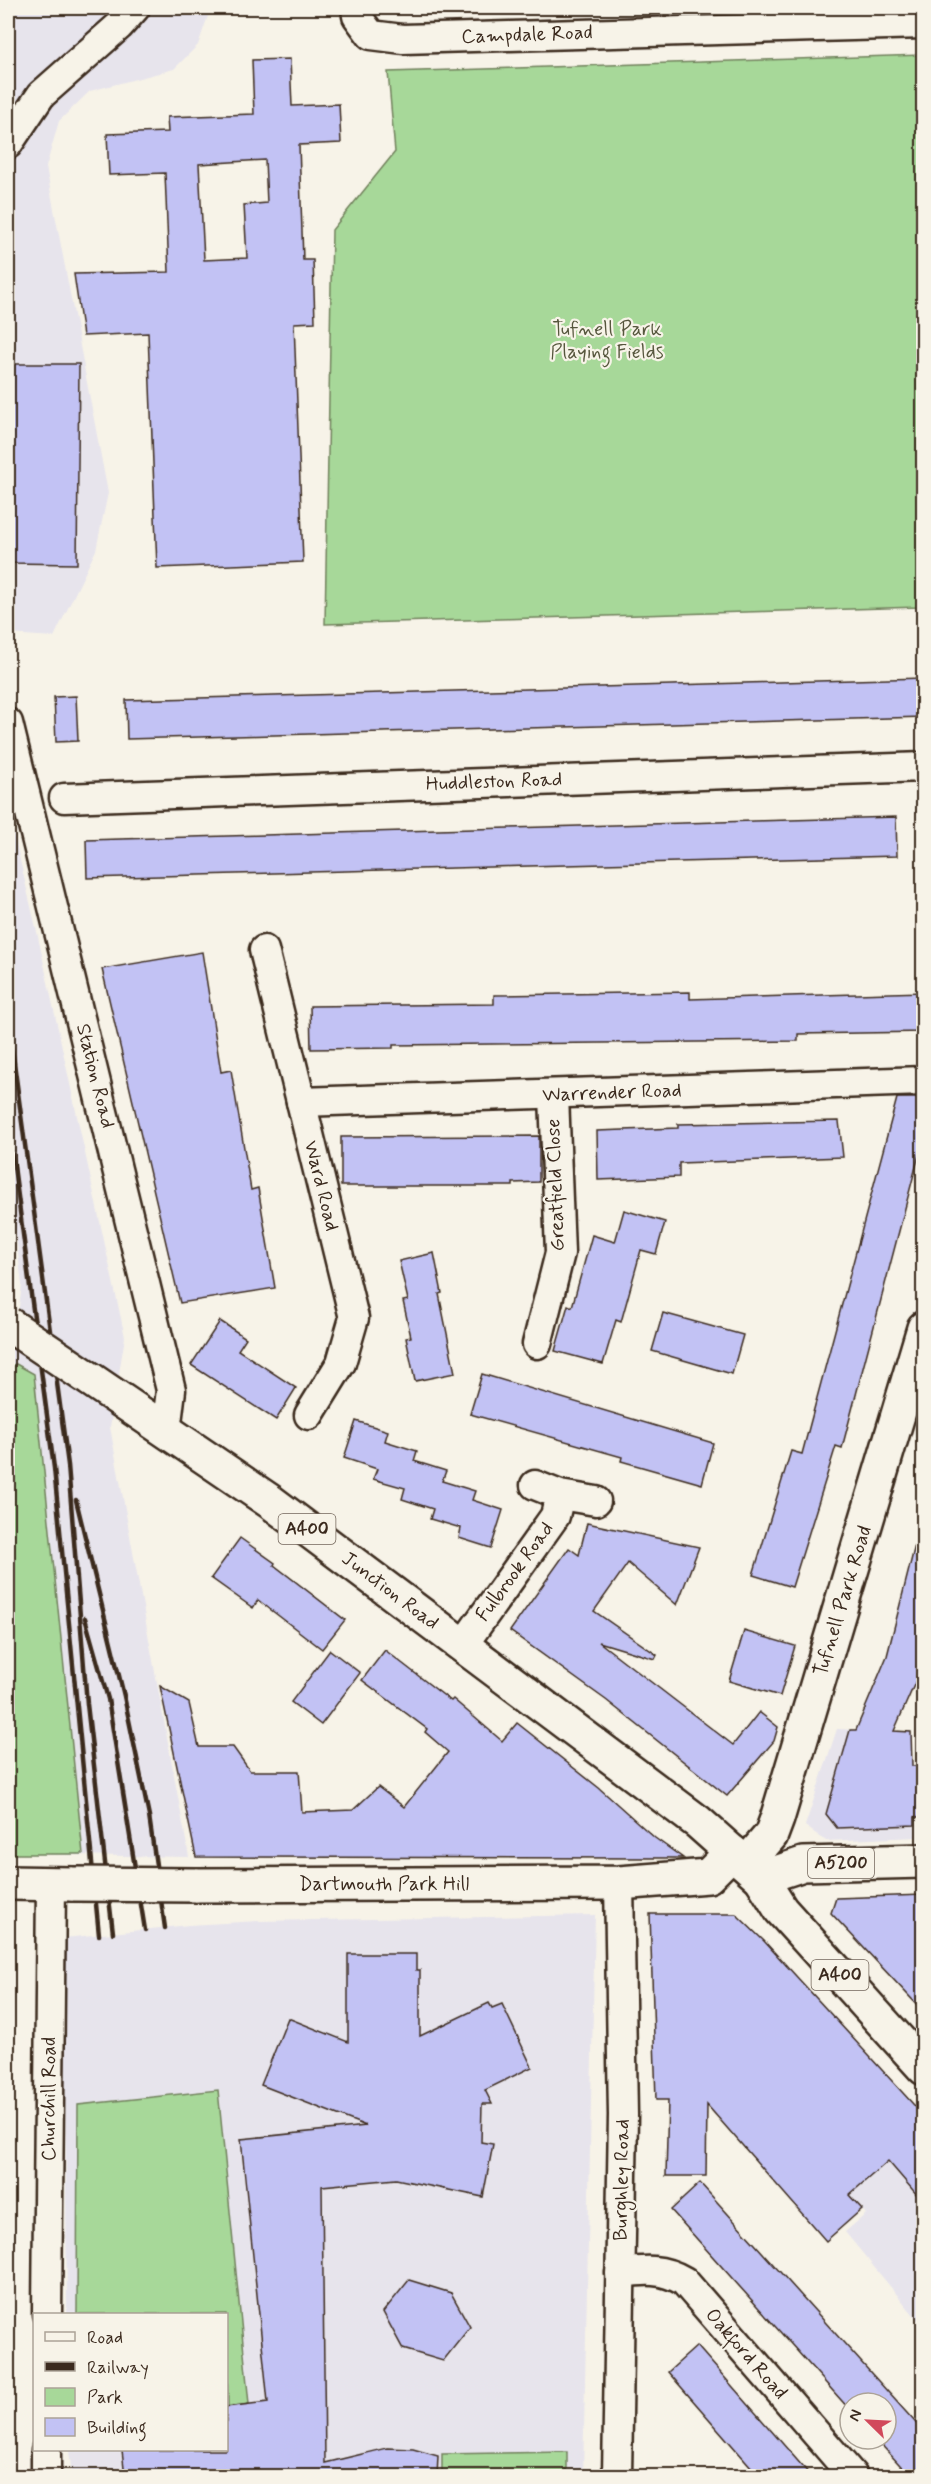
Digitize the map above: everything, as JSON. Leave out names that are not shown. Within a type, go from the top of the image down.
[{"type":"main road","name":"Junction Road","points":[[8,1324],[271,1502],[682,1809],[747,1865]]},
{"type":"main road","name":"Tufnell Park Road","points":[[747,1865],[771,1835],[777,1819],[923,1331]]},
{"type":"main road","name":"A5200","points":[[747,1865],[924,1861]]},
{"type":"main road","name":"Dartmouth Park Hill","points":[[8,1883],[195,1885],[619,1883],[708,1876],[747,1865]]},
{"type":"main road","name":"A400","points":[[747,1865],[781,1910],[924,2068]]},
{"type":"street","points":[[8,144],[41,94],[119,26],[135,8]]},
{"type":"street","name":"Campdale Road","points":[[357,12],[371,35],[403,39],[669,19],[924,24]]},
{"type":"street","name":"Station Road","points":[[8,723],[171,1390],[166,1431]]},
{"type":"street","name":"Huddleston Road","points":[[64,798],[924,767]]},
{"type":"street","name":"Ward Road","points":[[264,950],[354,1318],[341,1363],[309,1415]]},
{"type":"street","name":"Warrender Road","points":[[301,1102],[924,1081]]},
{"type":"street","name":"Greatfield Close","points":[[537,1344],[560,1252],[554,1095]]},
{"type":"street","name":"Fulbrook Road","points":[[463,1645],[555,1516],[548,1490],[596,1501]]},
{"type":"street","name":"Burghley Road","points":[[617,2476],[623,2081],[619,1883]]},
{"type":"street","name":"Churchill Road","points":[[47,2313],[62,1884]]},
{"type":"street","name":"Oakford Road","points":[[620,2273],[650,2269],[668,2272],[684,2282],[853,2476]]},
{"type":"street","points":[[46,2451],[46,2476]]},
{"type":"shaded area","points":[[8,8],[208,8],[209,13],[198,45],[174,69],[90,91],[59,121],[46,167],[108,493],[96,550],[54,637],[8,634]]},
{"type":"shaded area","points":[[8,810],[37,932],[125,1337],[110,1427],[189,1857],[8,1854],[8,1346],[16,1329],[22,1285],[8,1171]]},
{"type":"shaded area","points":[[837,1729],[911,1732],[916,1837],[826,1841],[805,1826]]},
{"type":"shaded area","points":[[650,1914],[736,1914],[764,1940],[923,2117],[923,2326],[845,2232],[866,2214],[849,2195],[654,2020]]},
{"type":"shaded area","points":[[595,1915],[583,2476],[72,2476],[69,2451],[228,2451],[228,2313],[67,2313],[64,1938],[189,1925],[259,1921]]},
{"type":"green space","name":"Tufnell Park Playing Fields","points":[[923,55],[924,596],[920,607],[325,624],[332,230],[395,152],[388,72]]},
{"type":"green space","points":[[16,1364],[34,1374],[83,1854],[8,1854],[8,1366]]},
{"type":"green space","points":[[218,2090],[249,2404],[228,2407],[228,2313],[77,2313],[78,2105]]},
{"type":"green space","points":[[567,2452],[567,2476],[442,2476],[442,2454]]},
{"type":"building","points":[[290,59],[292,106],[339,104],[341,143],[299,145],[303,260],[313,260],[315,322],[294,323],[303,562],[157,568],[148,333],[83,336],[74,274],[169,272],[165,173],[109,175],[107,134],[168,132],[167,117],[254,114],[252,60]],"holes":[[[265,160],[267,203],[244,205],[247,258],[204,260],[199,164]]]},
{"type":"building","points":[[12,364],[79,364],[77,564],[10,563]]},
{"type":"building","points":[[924,678],[924,717],[127,739],[126,700]]},
{"type":"building","points":[[76,696],[78,741],[56,742],[54,697]]},
{"type":"building","points":[[896,817],[897,856],[87,878],[86,840]]},
{"type":"building","points":[[202,952],[221,1072],[231,1070],[251,1190],[258,1188],[275,1288],[180,1303],[102,969]]},
{"type":"building","points":[[690,992],[690,999],[924,992],[924,1032],[798,1034],[798,1041],[393,1045],[393,1048],[311,1049],[310,1006],[494,1004],[494,995]]},
{"type":"building","points":[[897,1098],[924,1098],[924,1136],[842,1448],[836,1446],[792,1587],[753,1575],[791,1451],[802,1454]]},
{"type":"building","points":[[839,1121],[843,1157],[679,1163],[679,1177],[598,1180],[597,1131],[678,1128],[678,1124]]},
{"type":"building","points":[[539,1136],[539,1182],[513,1183],[513,1186],[341,1186],[341,1137]]},
{"type":"building","points":[[624,1210],[665,1222],[656,1254],[641,1250],[621,1322],[616,1320],[603,1364],[555,1351],[568,1305],[572,1307],[592,1235],[615,1242]]},
{"type":"building","points":[[434,1253],[442,1293],[439,1294],[455,1373],[415,1381],[406,1338],[411,1337],[403,1301],[408,1300],[399,1261]]},
{"type":"building","points":[[663,1313],[743,1335],[732,1374],[652,1351]]},
{"type":"building","points":[[220,1321],[246,1338],[238,1350],[296,1388],[276,1420],[191,1365]]},
{"type":"building","points":[[482,1374],[713,1443],[702,1484],[621,1461],[622,1457],[470,1414]]},
{"type":"building","points":[[356,1421],[388,1431],[385,1441],[417,1451],[414,1461],[446,1471],[442,1481],[475,1491],[472,1500],[503,1510],[491,1548],[459,1538],[461,1528],[430,1519],[433,1509],[402,1499],[405,1488],[373,1479],[377,1469],[344,1458]]},
{"type":"building","points":[[587,1523],[699,1547],[677,1605],[628,1563],[594,1611],[657,1655],[655,1659],[599,1642],[733,1745],[759,1712],[778,1727],[774,1741],[727,1796],[606,1700],[510,1631],[569,1548],[579,1555]]},
{"type":"building","points":[[240,1538],[275,1563],[274,1565],[345,1620],[322,1649],[258,1600],[253,1608],[211,1578]]},
{"type":"building","points":[[915,1545],[924,1546],[924,1662],[894,1731],[911,1732],[912,1766],[924,1766],[924,1817],[915,1817],[915,1825],[837,1828],[826,1814],[850,1730],[856,1730],[887,1656]]},
{"type":"building","points":[[744,1631],[795,1646],[780,1696],[729,1681]]},
{"type":"building","points":[[330,1650],[360,1673],[321,1725],[291,1702]]},
{"type":"building","points":[[385,1650],[451,1701],[453,1699],[502,1741],[517,1723],[599,1788],[655,1838],[683,1858],[196,1857],[160,1686],[189,1703],[199,1747],[233,1747],[250,1771],[299,1771],[302,1812],[353,1810],[378,1787],[404,1807],[448,1752],[425,1732],[427,1729],[362,1680]]},
{"type":"building","points":[[924,1895],[924,2012],[831,1913],[836,1898]]},
{"type":"building","points":[[650,1914],[736,1914],[764,1941],[924,2116],[924,2203],[888,2161],[849,2195],[862,2209],[826,2241],[707,2105],[706,2176],[666,2176],[668,2100],[656,2100]]},
{"type":"building","points":[[348,1954],[416,1954],[416,1970],[420,1970],[420,2036],[489,2003],[492,2008],[502,2004],[532,2067],[485,2090],[492,2104],[482,2104],[481,2142],[493,2144],[483,2197],[396,2179],[322,2186],[325,2463],[387,2448],[413,2449],[438,2456],[437,2476],[125,2476],[122,2451],[228,2451],[228,2407],[268,2402],[241,2139],[366,2126],[261,2085],[288,2018],[348,2042]]},
{"type":"building","points":[[700,2183],[887,2391],[838,2391],[838,2397],[671,2210]]},
{"type":"building","points":[[409,2280],[451,2293],[470,2327],[443,2361],[403,2349],[383,2312]]},
{"type":"building","points":[[697,2346],[811,2476],[759,2476],[668,2372]]},
{"type":"building","points":[[898,2403],[924,2432],[924,2476],[910,2476],[887,2451],[898,2451]]},
{"type":"railway","points":[[8,1018],[68,1465],[87,1704],[113,1933]]},
{"type":"railway","points":[[8,1121],[54,1468],[99,1935]]},
{"type":"railway","points":[[76,1500],[124,1696],[149,1816],[165,1928]]},
{"type":"railway","points":[[85,1618],[108,1699],[145,1930]]}]
